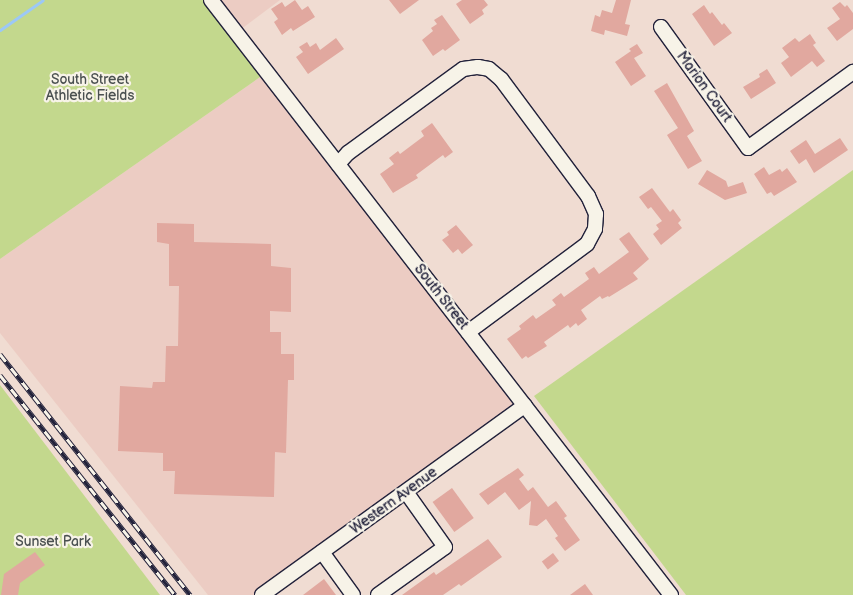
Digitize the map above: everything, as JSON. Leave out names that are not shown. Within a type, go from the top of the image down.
[{"type":"street","name":"South Street","points":[[211,0],[671,595]]},
{"type":"street","name":"Marion Court","points":[[661,27],[748,148],[853,72]]},
{"type":"street","points":[[338,164],[348,153],[463,69],[478,67],[489,69],[501,79],[588,196],[596,214],[595,229],[587,244],[468,332]]},
{"type":"street","name":"Western Avenue","points":[[262,595],[525,405]]},
{"type":"street","points":[[378,595],[445,547],[406,492]]},
{"type":"street","points":[[322,552],[353,595]]},
{"type":"shaded area","points":[[217,0],[280,0],[240,30]]},
{"type":"shaded area","points":[[263,75],[517,409],[256,595],[208,595],[0,333],[0,259]]},
{"type":"green space","name":"South Street Athletic Fields","points":[[0,0],[205,0],[263,75],[0,259]]},
{"type":"green space","points":[[853,170],[853,595],[686,595],[534,396]]},
{"type":"green space","name":"Sunset Park","points":[[0,385],[160,595],[0,595]]},
{"type":"building","points":[[295,0],[302,10],[308,6],[315,17],[293,31],[291,28],[282,35],[274,22],[278,19],[271,9],[282,2],[285,7]]},
{"type":"building","points":[[389,0],[419,0],[400,14]]},
{"type":"building","points":[[462,0],[484,0],[488,5],[482,10],[484,14],[470,24],[456,4]]},
{"type":"building","points":[[616,0],[631,0],[625,24],[630,25],[627,36],[605,30],[604,35],[591,31],[595,15],[600,17],[602,10],[612,13]]},
{"type":"building","points":[[840,2],[845,7],[847,5],[853,13],[853,29],[837,41],[827,28],[840,19],[832,8]]},
{"type":"building","points":[[704,5],[710,14],[712,12],[722,25],[724,23],[732,33],[714,46],[692,14]]},
{"type":"building","points":[[442,15],[460,40],[445,51],[443,49],[433,56],[422,40],[433,31],[431,28],[437,24],[434,20]]},
{"type":"building","points":[[810,34],[816,43],[813,45],[825,61],[817,67],[812,61],[791,77],[781,63],[789,57],[782,48],[795,38],[799,42]]},
{"type":"building","points":[[336,38],[344,49],[308,74],[296,57],[303,52],[299,47],[307,42],[310,47],[316,43],[320,50]]},
{"type":"building","points":[[637,44],[643,53],[634,58],[646,76],[631,86],[615,62],[631,51],[629,49]]},
{"type":"building","points":[[767,69],[776,83],[751,99],[743,87],[760,77],[759,74]]},
{"type":"building","points":[[667,83],[694,131],[687,136],[702,161],[688,169],[667,135],[678,128],[654,91]]},
{"type":"building","points":[[432,123],[453,152],[445,158],[443,155],[416,175],[418,178],[393,193],[380,174],[394,164],[389,158],[398,151],[400,154],[424,136],[421,131]]},
{"type":"building","points":[[840,138],[848,150],[814,173],[806,159],[799,164],[790,151],[806,140],[815,154]]},
{"type":"building","points":[[764,167],[769,175],[780,169],[782,172],[787,168],[797,182],[774,196],[771,192],[767,194],[754,174]]},
{"type":"building","points":[[707,170],[726,181],[728,187],[743,182],[747,193],[725,200],[698,184]]},
{"type":"building","points":[[652,188],[670,212],[673,209],[681,220],[678,223],[682,228],[661,245],[653,234],[659,229],[656,225],[662,221],[651,207],[648,209],[639,197]]},
{"type":"building","points":[[157,223],[194,224],[194,242],[271,244],[271,266],[291,268],[291,312],[270,311],[270,332],[281,332],[281,354],[294,354],[294,380],[288,380],[286,453],[275,452],[274,497],[174,494],[175,471],[163,471],[163,453],[118,451],[120,386],[152,388],[153,382],[165,382],[166,346],[178,346],[179,286],[169,286],[169,244],[157,242]]},
{"type":"building","points":[[456,225],[473,245],[462,254],[458,249],[453,253],[442,240],[449,235],[447,232]]},
{"type":"building","points":[[629,232],[649,259],[633,273],[638,279],[609,297],[602,299],[600,296],[581,310],[587,319],[578,326],[576,323],[570,328],[568,325],[544,342],[547,346],[528,358],[526,356],[522,359],[507,339],[521,329],[519,326],[533,315],[536,319],[556,305],[552,300],[561,293],[564,297],[589,279],[585,273],[594,267],[599,274],[629,252],[619,239]]},
{"type":"building","points":[[518,468],[524,475],[519,479],[528,491],[533,487],[548,507],[556,501],[567,516],[564,518],[580,540],[565,551],[555,538],[558,536],[546,519],[537,526],[529,525],[531,501],[519,510],[505,492],[488,505],[479,494]]},
{"type":"building","points":[[452,488],[474,518],[454,532],[433,502]]},
{"type":"building","points":[[488,539],[502,557],[461,586],[459,584],[443,595],[402,595],[434,572],[436,575]]},
{"type":"building","points":[[35,552],[45,565],[20,583],[18,595],[1,595],[4,574]]},
{"type":"building","points":[[553,553],[559,561],[548,569],[542,561]]},
{"type":"building","points":[[324,579],[336,595],[303,595]]},
{"type":"building","points":[[585,584],[593,595],[570,595]]},
{"type":"waterway","points":[[0,30],[43,0]]},
{"type":"railway","points":[[0,354],[190,595]]},
{"type":"railway","points":[[0,375],[175,595]]}]
